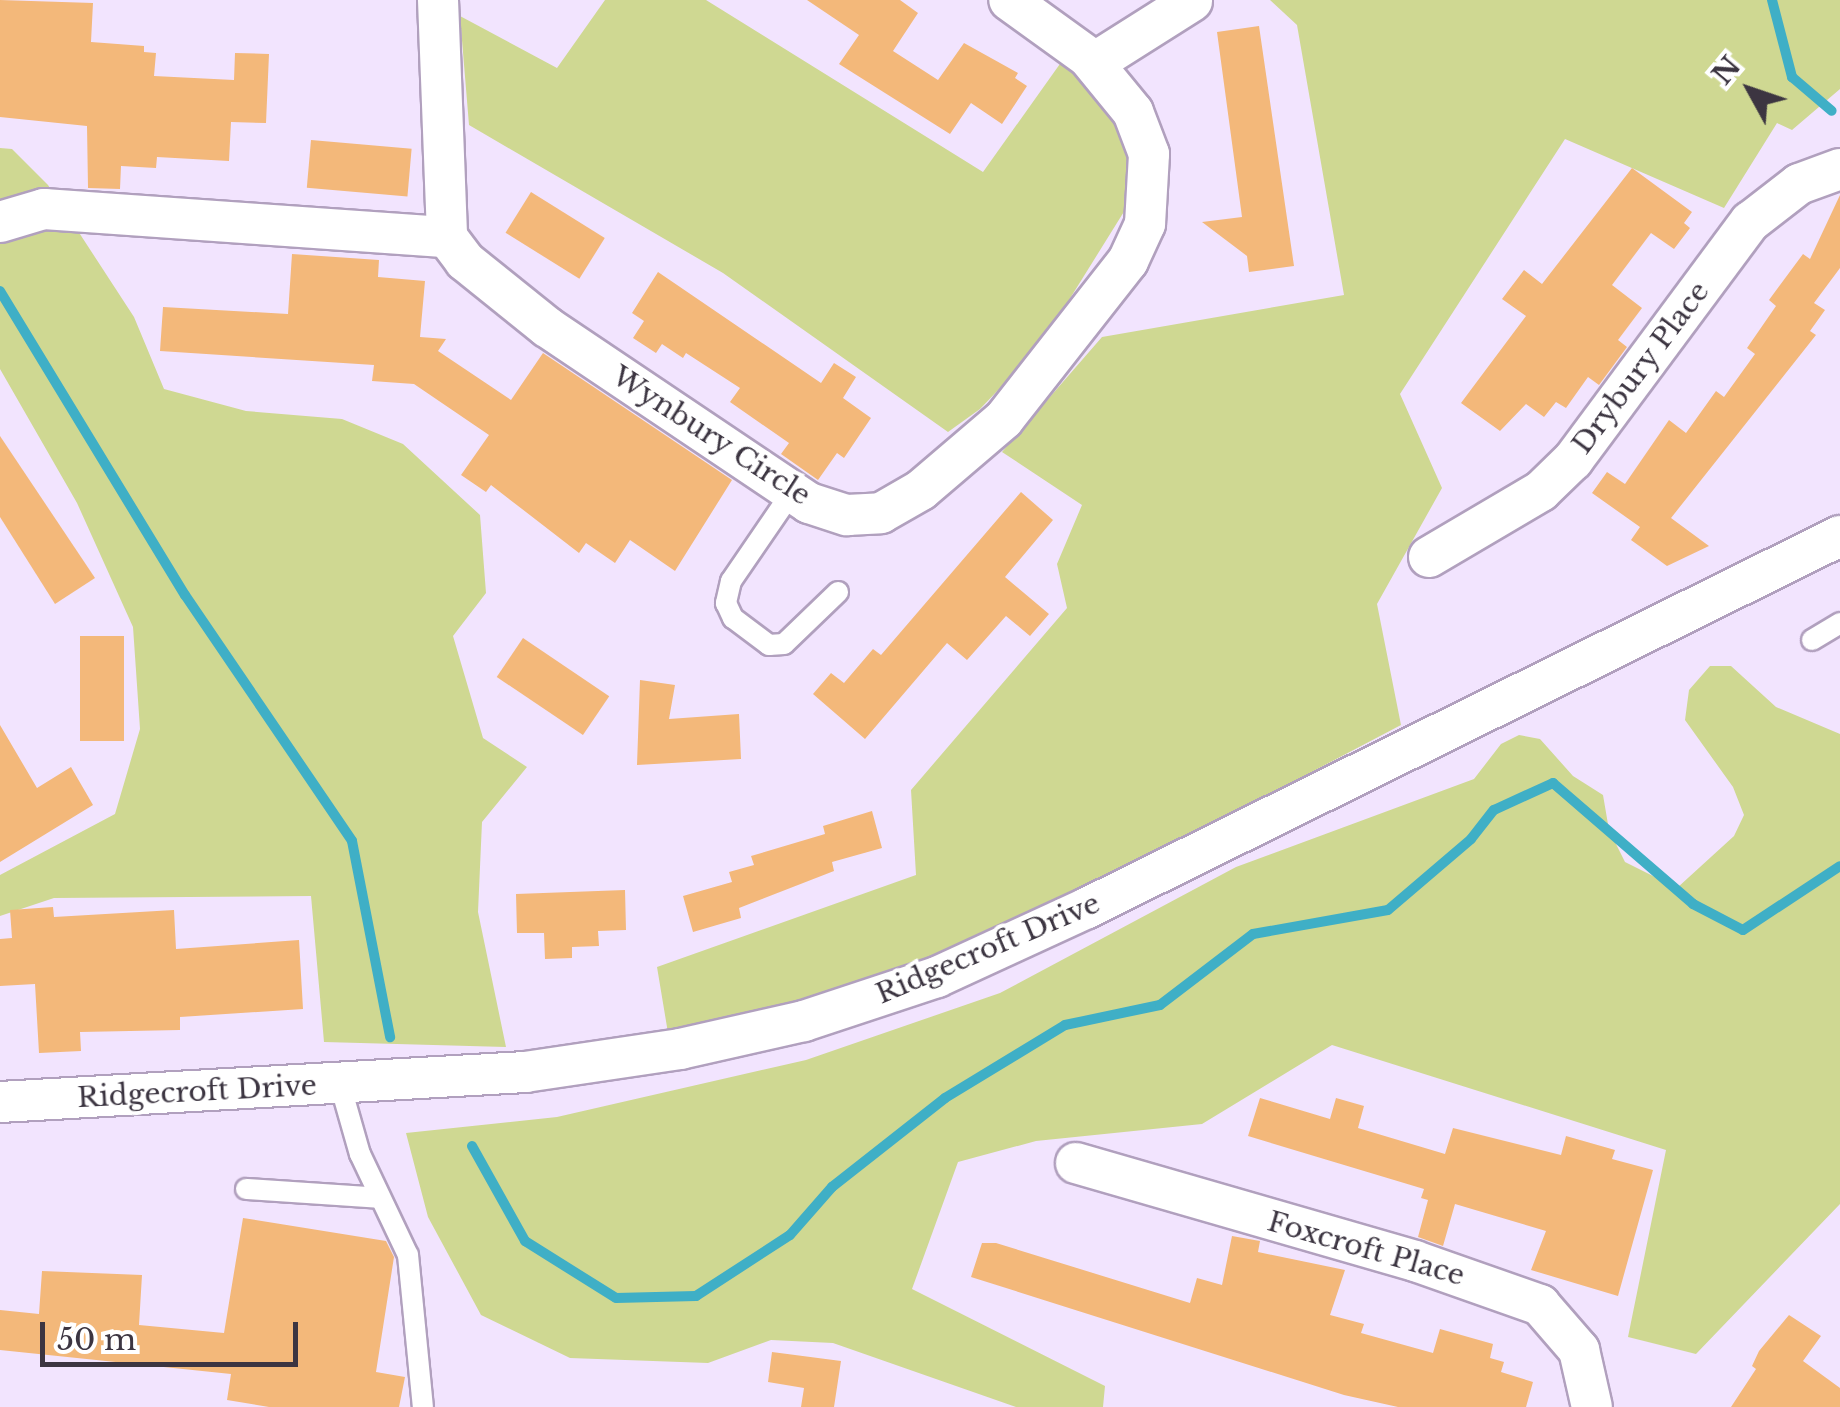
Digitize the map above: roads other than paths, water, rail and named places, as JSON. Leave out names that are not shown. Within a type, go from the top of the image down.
[{"type":"street","points":[[0,222],[44,209],[447,237],[438,0]]},
{"type":"street","name":"Wynbury Circle","points":[[447,237],[485,282],[792,492],[847,515],[880,513],[921,490],[1004,420],[1128,261],[1144,224],[1149,154],[1133,112],[1094,63],[1009,0]]},
{"type":"street","points":[[1094,63],[1192,1]]},
{"type":"street","name":"Drybury Place","points":[[1428,557],[1541,490],[1573,460],[1750,222],[1799,184],[1840,170]]},
{"type":"street","name":"Ridgecroft Drive","points":[[0,1102],[524,1072],[680,1049],[804,1021],[937,977],[1840,536]]},
{"type":"street","name":"Foxcroft Place","points":[[1076,1163],[1414,1261],[1540,1306],[1579,1350],[1592,1407]]},
{"type":"lane","points":[[792,492],[731,581],[726,603],[733,618],[768,644],[784,644],[838,592]]},
{"type":"lane","points":[[1812,640],[1840,622]]},
{"type":"lane","points":[[340,1084],[380,1198],[408,1255],[423,1407]]},
{"type":"lane","points":[[246,1189],[380,1198]]},
{"type":"waterway","points":[[1772,0],[1792,77],[1832,111]]},
{"type":"waterway","points":[[0,291],[185,595],[352,841],[390,1037]]},
{"type":"waterway","points":[[472,1146],[525,1241],[616,1298],[696,1296],[790,1235],[832,1187],[945,1098],[1065,1025],[1160,1005],[1253,934],[1388,910],[1471,839],[1494,810],[1553,783],[1693,904],[1743,930],[1840,866]]}]
